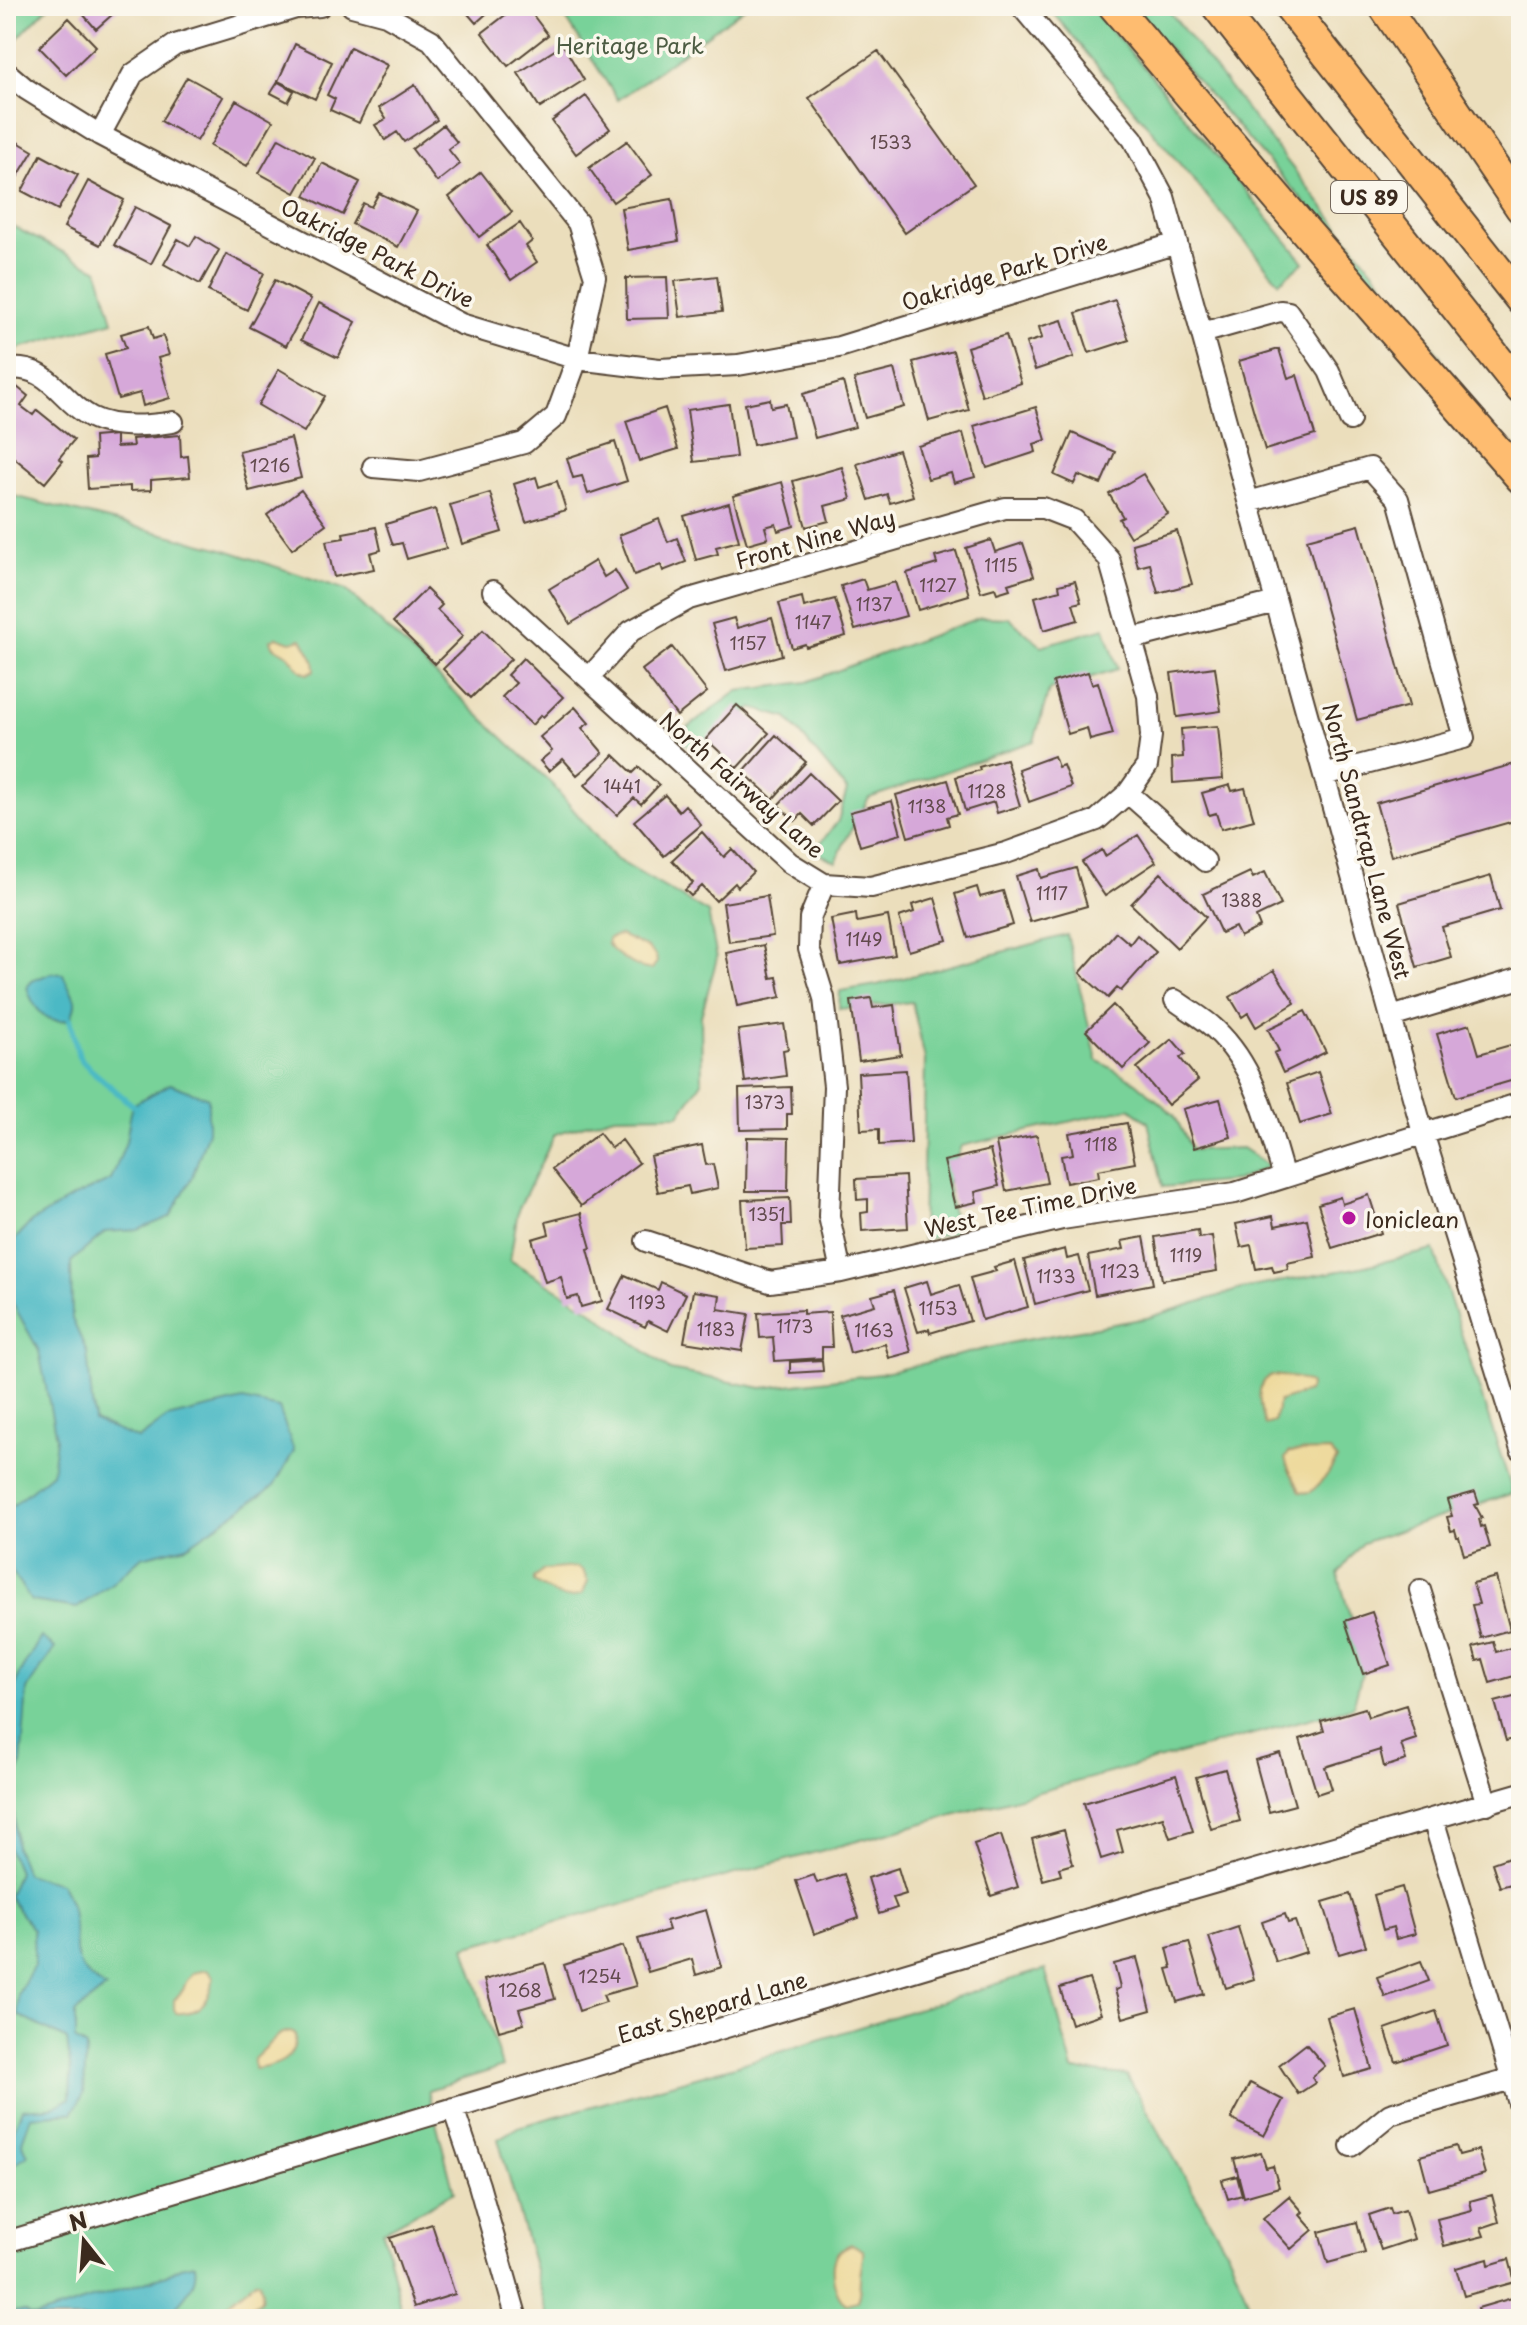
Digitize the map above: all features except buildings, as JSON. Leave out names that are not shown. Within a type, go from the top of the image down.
[{"type":"highway","points":[[1114,6],[1521,478]]},
{"type":"highway","name":"US 89","points":[[1217,6],[1521,389]]},
{"type":"highway","name":"US 89","points":[[1289,6],[1521,300]]},
{"type":"highway","points":[[1307,6],[1354,89]]},
{"type":"highway","points":[[1384,6],[1521,208]]},
{"type":"street","points":[[100,135],[133,74],[175,45],[296,8],[320,6]]},
{"type":"street","points":[[352,6],[386,15],[431,40],[578,223],[595,277],[577,359],[556,416],[524,443],[419,471],[373,467]]},
{"type":"street","name":"North Sandtrap Lane West","points":[[1021,6],[1133,139],[1164,197],[1423,1133],[1521,1450]]},
{"type":"street","name":"Oakridge Park Drive","points":[[6,72],[26,89],[100,135],[461,324],[577,359],[659,369],[738,365],[825,349],[1177,243]]},
{"type":"street","points":[[1202,333],[1280,311],[1288,312],[1329,371],[1350,420]]},
{"type":"street","points":[[6,369],[22,368],[40,374],[81,411],[95,419],[116,424],[173,422]]},
{"type":"street","points":[[1249,502],[1370,468],[1398,499],[1464,738],[1324,775]]},
{"type":"street","name":"Front Nine Way","points":[[589,678],[631,631],[689,599],[1005,508],[1043,508],[1074,520],[1109,559],[1148,696],[1151,736],[1147,766],[1128,793],[1097,820],[1006,853],[871,887],[824,884]]},
{"type":"street","points":[[493,591],[589,678]]},
{"type":"street","points":[[1131,639],[1276,602]]},
{"type":"street","name":"North Fairway Lane","points":[[589,678],[790,863],[824,884],[810,918],[809,949],[824,998],[834,1086],[829,1216],[841,1272]]},
{"type":"street","points":[[1128,793],[1205,861]]},
{"type":"street","points":[[1391,1017],[1521,978]]},
{"type":"street","points":[[1175,1000],[1215,1028],[1238,1054],[1258,1092],[1284,1177]]},
{"type":"street","name":"West Tee Time Drive","points":[[646,1241],[770,1282],[841,1272],[1062,1219],[1235,1193],[1521,1103]]},
{"type":"street","points":[[1420,1590],[1487,1804]]},
{"type":"street","name":"East Shepard Lane","points":[[6,2242],[1158,1898],[1521,1793]]},
{"type":"street","points":[[1433,1819],[1521,2110]]},
{"type":"street","points":[[1351,2146],[1390,2114],[1512,2079]]},
{"type":"street","points":[[453,2108],[479,2185],[517,2319]]},
{"type":"green space","points":[[17,6],[49,6],[6,50],[6,18]]},
{"type":"green space","name":"Heritage Park","points":[[555,6],[747,6],[618,100]]},
{"type":"green space","points":[[1047,6],[1089,6],[1145,68],[1304,262],[1279,282]]},
{"type":"green space","points":[[1131,6],[1165,6],[1442,358]]},
{"type":"green space","points":[[6,223],[98,270],[113,321],[6,352]]},
{"type":"green space","points":[[6,494],[223,549],[346,590],[550,782],[614,858],[708,913],[717,958],[701,1016],[702,1082],[679,1115],[614,1116],[555,1134],[518,1210],[510,1260],[589,1309],[670,1370],[762,1388],[880,1374],[1014,1342],[1147,1318],[1241,1289],[1434,1250],[1513,1493],[1362,1543],[1338,1574],[1364,1666],[1353,1707],[465,1947],[502,2067],[428,2090],[454,2192],[383,2231],[403,2319],[6,2319]]},
{"type":"green space","points":[[981,617],[1009,618],[1041,646],[1105,628],[1118,669],[1049,690],[1034,741],[869,798],[836,862],[814,851],[838,821],[847,790],[787,718],[752,708],[694,749],[675,737],[738,691],[807,682]]},
{"type":"green space","points":[[1067,935],[1097,1060],[1136,1082],[1174,1115],[1192,1150],[1242,1148],[1269,1166],[1236,1181],[1163,1187],[1148,1122],[1130,1108],[961,1146],[947,1184],[956,1232],[922,1240],[925,1059],[912,1002],[839,1009],[840,991],[877,985]]},
{"type":"green space","points":[[1045,1969],[1073,2070],[1127,2075],[1231,2258],[1255,2319],[549,2319],[498,2139],[518,2127],[735,2066]]},
{"type":"sand","points":[[277,637],[291,642],[302,639],[314,660],[315,670],[307,674],[300,670],[289,656],[273,646],[271,640]]},
{"type":"sand","points":[[620,935],[648,948],[656,956],[657,962],[652,969],[634,965],[610,947],[607,943],[609,938]]},
{"type":"sand","points":[[1272,1375],[1297,1378],[1309,1383],[1310,1387],[1308,1392],[1279,1401],[1274,1422],[1265,1425],[1260,1390]]},
{"type":"sand","points":[[1330,1451],[1337,1459],[1327,1476],[1310,1493],[1300,1492],[1285,1459],[1289,1452]]},
{"type":"sand","points":[[577,1567],[588,1581],[583,1593],[576,1596],[558,1595],[534,1582],[543,1570]]},
{"type":"sand","points":[[207,1970],[213,1977],[207,1999],[198,2008],[176,2013],[174,2000],[186,1982],[193,1973]]},
{"type":"sand","points":[[295,2033],[295,2042],[289,2055],[277,2064],[254,2069],[254,2059],[280,2034]]},
{"type":"sand","points":[[852,2244],[863,2250],[863,2258],[857,2301],[846,2304],[836,2288],[833,2267],[838,2253]]},
{"type":"sand","points":[[259,2280],[262,2289],[261,2300],[236,2318],[229,2319],[225,2306]]},
{"type":"water","points":[[51,973],[63,974],[74,996],[75,1006],[70,1019],[54,1020],[42,1014],[30,995],[27,987],[32,981]]},
{"type":"water","points":[[170,1084],[208,1098],[208,1131],[192,1177],[170,1217],[138,1230],[105,1232],[71,1262],[72,1319],[87,1352],[94,1421],[138,1439],[167,1418],[243,1400],[279,1408],[294,1451],[274,1486],[187,1546],[142,1557],[77,1608],[31,1601],[6,1562],[6,1511],[52,1473],[56,1438],[39,1351],[6,1291],[6,1249],[31,1222],[111,1180],[126,1142],[132,1105]]},
{"type":"water","points":[[41,1637],[55,1648],[27,1689],[21,1764],[13,1794],[16,1847],[26,1874],[60,1883],[71,1906],[79,1962],[93,1980],[106,1988],[75,2013],[75,2039],[86,2047],[84,2094],[72,2113],[31,2116],[22,2142],[28,2155],[6,2169],[11,2136],[22,2109],[53,2106],[70,2098],[67,2040],[18,2015],[18,1994],[34,1965],[33,1930],[8,1896],[18,1872],[6,1843],[6,1726],[18,1676]]},
{"type":"water","points":[[195,2264],[191,2287],[165,2319],[6,2319],[6,2313],[24,2312],[36,2317]]},
{"type":"waterway","points":[[70,1019],[79,1057],[132,1105]]},
{"type":"place","name":"Ioniclean","points":[[1349,1218]]}]
